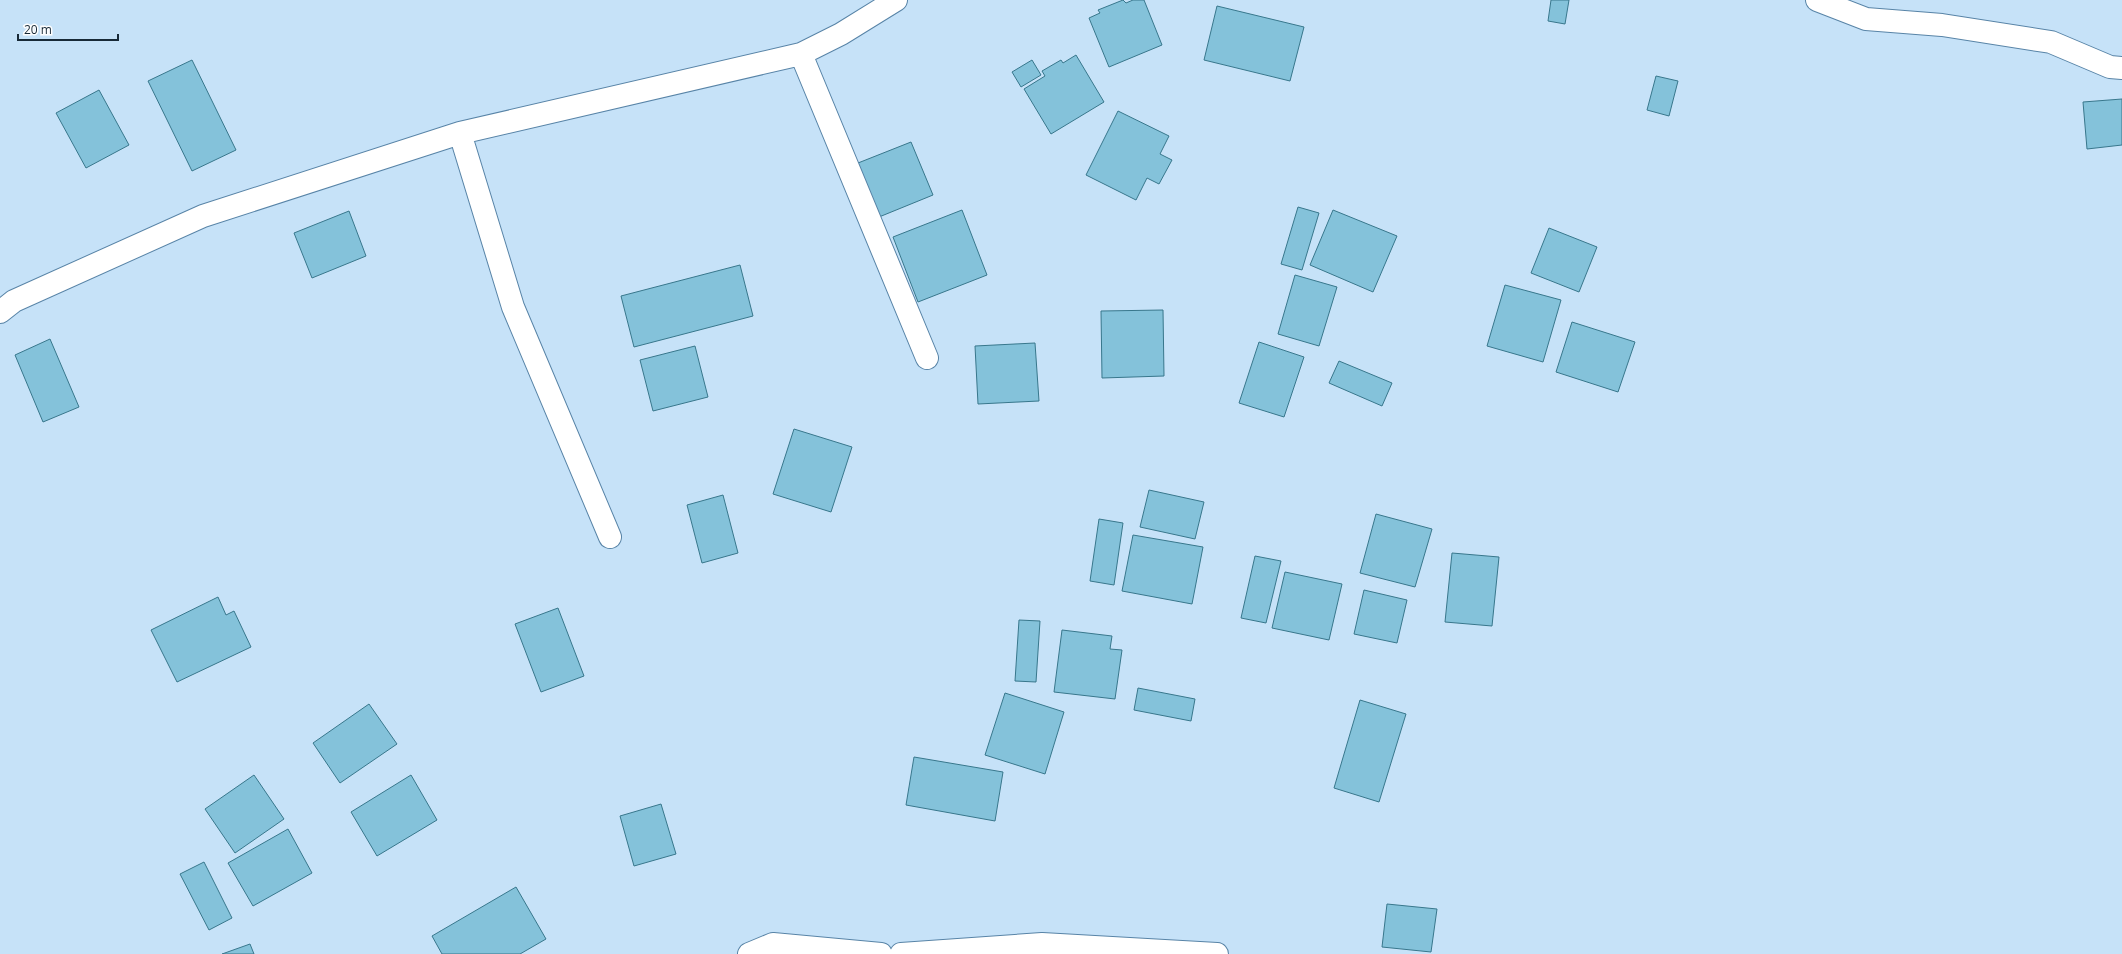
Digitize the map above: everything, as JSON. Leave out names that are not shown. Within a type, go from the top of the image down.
[{"type":"street","points":[[0,312],[14,301],[203,216],[460,133],[801,54],[841,34],[896,0]]},
{"type":"street","points":[[1817,0],[1866,19],[1942,24],[2051,42],[2110,67],[2122,68]]},
{"type":"street","points":[[801,54],[927,358]]},
{"type":"street","points":[[460,133],[513,307],[610,537]]},
{"type":"street","points":[[748,954],[773,944],[880,954]]},
{"type":"street","points":[[901,954],[1042,944],[1217,954]]},
{"type":"building","points":[[1123,0],[1126,3],[1133,0],[1144,0],[1162,45],[1109,67],[1089,18],[1100,13],[1098,10]]},
{"type":"building","points":[[1551,0],[1569,0],[1565,24],[1548,21]]},
{"type":"building","points":[[1217,6],[1304,27],[1290,81],[1204,60]]},
{"type":"building","points":[[1076,55],[1104,102],[1051,134],[1024,89],[1045,76],[1042,71],[1061,60],[1063,63]]},
{"type":"building","points":[[192,60],[236,150],[192,171],[148,81]]},
{"type":"building","points":[[1032,60],[1041,75],[1021,87],[1012,72]]},
{"type":"building","points":[[1656,76],[1678,81],[1669,116],[1647,110]]},
{"type":"building","points":[[99,90],[129,145],[86,168],[56,113]]},
{"type":"building","points":[[2122,99],[2122,145],[2087,149],[2083,102]]},
{"type":"building","points":[[1118,111],[1169,136],[1160,154],[1172,160],[1159,184],[1147,178],[1136,200],[1086,175]]},
{"type":"building","points":[[911,142],[933,195],[879,217],[858,163]]},
{"type":"building","points":[[1298,207],[1319,213],[1302,270],[1281,264]]},
{"type":"building","points":[[962,210],[987,275],[918,302],[893,237]]},
{"type":"building","points":[[1333,210],[1397,236],[1373,292],[1310,265]]},
{"type":"building","points":[[349,211],[366,256],[312,278],[294,233]]},
{"type":"building","points":[[1549,228],[1597,247],[1579,292],[1531,273]]},
{"type":"building","points":[[740,265],[753,316],[634,347],[621,296]]},
{"type":"building","points":[[1295,275],[1337,287],[1319,346],[1278,334]]},
{"type":"building","points":[[1505,285],[1561,300],[1543,362],[1487,346]]},
{"type":"building","points":[[1163,310],[1164,376],[1102,378],[1101,311]]},
{"type":"building","points":[[1572,322],[1635,342],[1618,392],[1556,372]]},
{"type":"building","points":[[50,339],[79,407],[43,422],[15,355]]},
{"type":"building","points":[[1259,342],[1304,357],[1284,417],[1239,403]]},
{"type":"building","points":[[1035,343],[1039,401],[978,404],[975,346]]},
{"type":"building","points":[[695,346],[708,397],[653,411],[640,360]]},
{"type":"building","points":[[1339,361],[1392,383],[1382,406],[1329,383]]},
{"type":"building","points":[[794,429],[852,447],[831,512],[773,494]]},
{"type":"building","points":[[1149,490],[1204,502],[1195,539],[1140,527]]},
{"type":"building","points":[[723,495],[738,553],[702,563],[687,505]]},
{"type":"building","points":[[1376,514],[1432,529],[1415,587],[1360,573]]},
{"type":"building","points":[[1099,519],[1123,523],[1114,585],[1090,581]]},
{"type":"building","points":[[1133,535],[1203,547],[1192,604],[1122,591]]},
{"type":"building","points":[[1452,553],[1499,557],[1492,626],[1445,622]]},
{"type":"building","points":[[1255,556],[1281,561],[1266,623],[1241,618]]},
{"type":"building","points":[[1285,572],[1342,584],[1329,640],[1272,628]]},
{"type":"building","points":[[1364,590],[1407,600],[1397,643],[1354,634]]},
{"type":"building","points":[[218,597],[226,615],[234,611],[251,647],[177,682],[151,630]]},
{"type":"building","points":[[558,608],[584,676],[541,692],[515,624]]},
{"type":"building","points":[[1019,620],[1040,621],[1036,682],[1015,681]]},
{"type":"building","points":[[1062,630],[1112,636],[1110,649],[1122,650],[1115,699],[1054,692]]},
{"type":"building","points":[[1138,688],[1195,699],[1191,721],[1134,710]]},
{"type":"building","points":[[1005,693],[1064,712],[1045,774],[985,755]]},
{"type":"building","points":[[1360,700],[1406,714],[1379,802],[1334,788]]},
{"type":"building","points":[[369,704],[397,744],[340,783],[313,743]]},
{"type":"building","points":[[914,757],[1003,772],[995,821],[906,805]]},
{"type":"building","points":[[254,775],[284,819],[235,853],[205,809]]},
{"type":"building","points":[[411,775],[437,820],[377,856],[351,812]]},
{"type":"building","points":[[661,804],[676,854],[634,866],[620,816]]},
{"type":"building","points":[[288,829],[312,873],[253,906],[228,863]]},
{"type":"building","points":[[204,862],[232,918],[209,930],[180,874]]},
{"type":"building","points":[[516,887],[546,939],[520,954],[442,954],[432,936]]},
{"type":"building","points":[[1387,904],[1437,909],[1431,952],[1382,947]]},
{"type":"building","points":[[250,944],[254,954],[222,954]]}]
